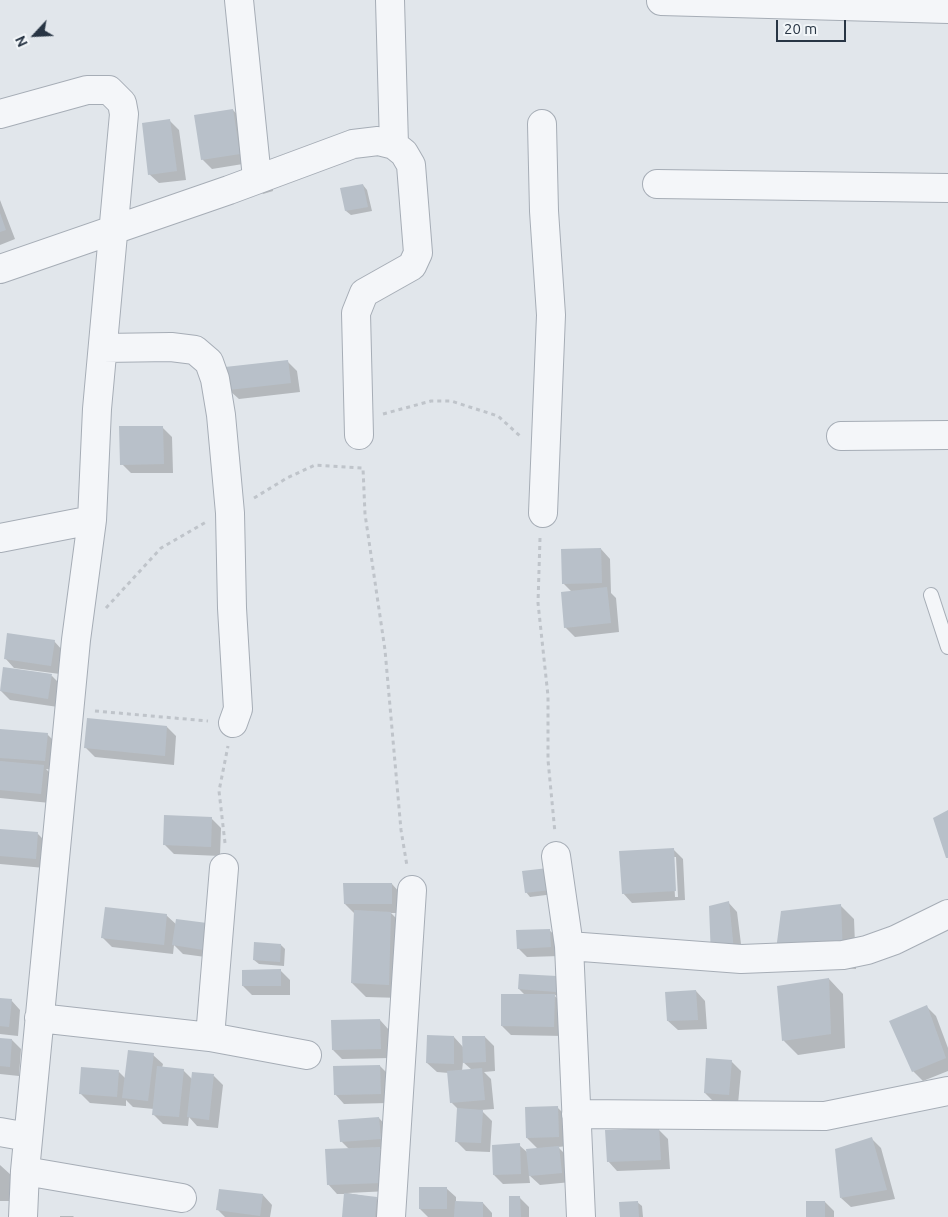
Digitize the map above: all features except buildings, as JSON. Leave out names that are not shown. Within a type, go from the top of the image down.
[{"type":"street","points":[[239,0],[257,178]]},
{"type":"street","points":[[390,0],[394,145]]},
{"type":"street","points":[[661,1],[948,9]]},
{"type":"street","points":[[0,114],[87,90],[109,90],[122,103],[124,114],[97,409],[92,520],[70,709],[39,1018],[25,1171],[23,1217]]},
{"type":"street","points":[[542,124],[544,211],[551,315],[543,512]]},
{"type":"street","points":[[0,270],[353,144],[378,140],[394,145],[404,154],[411,165],[418,253],[412,266],[364,294],[356,313],[359,434]]},
{"type":"street","points":[[657,184],[948,188]]},
{"type":"street","points":[[103,348],[171,347],[194,350],[209,362],[215,379],[221,414],[230,513],[232,608],[238,709],[233,723]]},
{"type":"street","points":[[841,436],[948,435]]},
{"type":"street","points":[[0,538],[92,520]]},
{"type":"street","points":[[556,856],[569,946],[581,1217]]},
{"type":"street","points":[[210,1037],[224,868]]},
{"type":"street","points":[[391,1217],[412,890]]},
{"type":"street","points":[[569,946],[741,959],[843,955],[867,950],[895,940],[944,916]]},
{"type":"street","points":[[39,1018],[210,1037],[307,1055]]},
{"type":"street","points":[[576,1114],[825,1116],[948,1091]]},
{"type":"street","points":[[0,1132],[28,1137]]},
{"type":"street","points":[[25,1171],[182,1198]]},
{"type":"lane","points":[[931,595],[948,648]]},
{"type":"path","points":[[412,890],[401,830],[385,650],[365,514],[359,434],[384,413],[431,401],[451,401],[498,416],[523,439]]},
{"type":"path","points":[[102,612],[161,548],[201,524],[230,513],[287,478],[315,465],[363,468]]},
{"type":"path","points":[[543,512],[538,551],[538,603],[548,696],[548,760],[556,856]]},
{"type":"path","points":[[70,709],[233,723],[219,791],[226,844],[224,868]]}]
